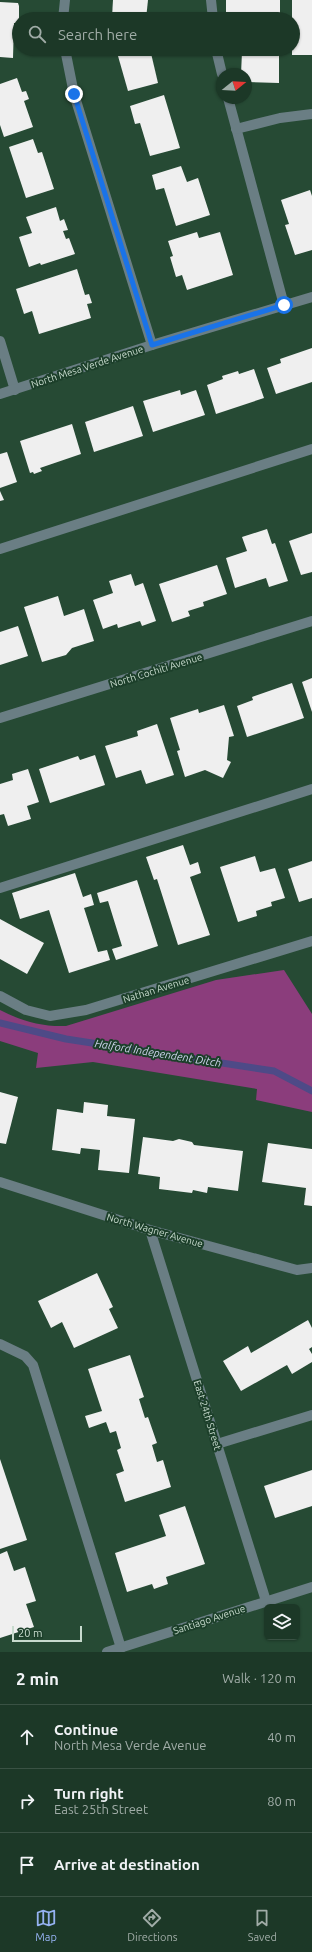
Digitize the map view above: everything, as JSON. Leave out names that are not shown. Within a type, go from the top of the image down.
[{"type":"street","points":[[64,12],[65,0]]},
{"type":"street","points":[[211,0],[212,12]]},
{"type":"street","points":[[66,56],[74,94],[152,345]]},
{"type":"street","points":[[218,56],[221,68]]},
{"type":"street","points":[[230,104],[284,305]]},
{"type":"street","points":[[236,129],[280,118],[312,114]]},
{"type":"street","name":"North Mesa Verde Avenue","points":[[0,394],[312,296]]},
{"type":"street","points":[[0,341],[15,390]]},
{"type":"street","points":[[0,548],[312,449]]},
{"type":"street","name":"North Cochiti Avenue","points":[[0,718],[312,621]]},
{"type":"street","points":[[0,888],[312,789]]},
{"type":"street","name":"Nathan Avenue","points":[[0,996],[26,1010],[50,1016],[86,1010],[312,942]]},
{"type":"street","name":"North Wagner Avenue","points":[[0,1182],[150,1230],[297,1270],[312,1268]]},
{"type":"street","name":"East 24th Street","points":[[150,1230],[266,1601]]},
{"type":"street","points":[[0,1344],[25,1356],[33,1366],[121,1648]]},
{"type":"street","points":[[217,1444],[312,1415]]},
{"type":"street","name":"Santiago Avenue","points":[[107,1652],[312,1587]]},
{"type":"shaded area","points":[[284,970],[312,1014],[312,1112],[256,1100],[257,1089],[93,1062],[36,1068],[38,1053],[0,1041],[0,1010],[16,1017],[40,1024],[66,1026],[216,980]]},
{"type":"building","points":[[113,0],[148,0],[147,12],[112,12]]},
{"type":"building","points":[[226,0],[280,0],[280,12],[226,12]]},
{"type":"building","points":[[292,0],[312,0],[312,55],[300,55],[300,12],[292,12]]},
{"type":"building","points":[[0,2],[18,3],[19,12],[12,12],[13,58],[0,57]]},
{"type":"building","points":[[118,56],[152,56],[158,83],[128,91]]},
{"type":"building","points":[[242,56],[279,56],[279,83],[252,82],[252,68],[241,68]]},
{"type":"building","points":[[17,78],[22,92],[26,91],[29,99],[24,101],[33,127],[4,137],[0,125],[0,84]]},
{"type":"building","points":[[164,95],[180,148],[150,156],[140,123],[135,124],[130,106]]},
{"type":"building","points":[[33,139],[38,153],[42,152],[54,189],[26,198],[9,147]]},
{"type":"building","points":[[181,166],[187,182],[198,178],[210,215],[176,226],[164,188],[156,190],[152,175]]},
{"type":"building","points":[[310,190],[312,196],[312,250],[295,255],[285,225],[289,224],[281,200]]},
{"type":"building","points":[[56,207],[60,221],[64,219],[68,230],[63,231],[66,239],[69,238],[75,254],[41,265],[40,263],[29,267],[19,237],[32,233],[26,217]]},
{"type":"building","points":[[197,232],[199,238],[220,232],[233,275],[187,290],[182,275],[176,277],[170,257],[173,256],[168,241]]},
{"type":"building","points":[[77,269],[85,295],[89,294],[92,303],[87,304],[91,318],[39,334],[32,311],[24,314],[16,289]]},
{"type":"building","points":[[312,348],[312,382],[276,394],[267,368],[281,363],[280,359]]},
{"type":"building","points":[[254,369],[264,398],[216,414],[207,385],[223,379],[222,376],[238,371],[239,374]]},
{"type":"building","points":[[180,390],[181,395],[196,390],[205,415],[153,432],[143,401]]},
{"type":"building","points":[[133,406],[143,436],[94,452],[85,422]]},
{"type":"building","points":[[72,424],[81,454],[40,468],[42,471],[34,474],[33,472],[30,473],[20,441]]},
{"type":"building","points":[[7,452],[17,482],[0,488],[0,454]]},
{"type":"building","points":[[0,491],[4,500],[0,501]]},
{"type":"building","points":[[267,529],[272,544],[275,543],[288,581],[269,587],[266,578],[235,588],[226,558],[247,551],[242,537]]},
{"type":"building","points":[[312,533],[312,572],[301,575],[289,541]]},
{"type":"building","points":[[217,565],[227,594],[203,602],[204,606],[188,611],[190,616],[172,622],[159,584]]},
{"type":"building","points":[[131,574],[135,586],[143,583],[156,621],[142,626],[140,621],[118,628],[117,624],[103,629],[93,600],[113,593],[109,581]]},
{"type":"building","points":[[58,596],[64,616],[84,609],[94,641],[72,648],[66,655],[42,662],[24,607]]},
{"type":"building","points":[[18,626],[28,656],[0,665],[0,632]]},
{"type":"building","points":[[312,678],[312,712],[302,682]]},
{"type":"building","points":[[292,683],[304,718],[247,737],[237,706],[253,700],[252,697]]},
{"type":"building","points":[[224,705],[234,736],[229,737],[227,760],[231,762],[223,778],[205,770],[185,777],[177,751],[180,750],[170,718],[198,709],[199,713]]},
{"type":"building","points":[[157,724],[174,775],[146,784],[141,770],[116,778],[105,746],[138,736],[137,731]]},
{"type":"building","points":[[95,755],[105,785],[50,803],[39,769],[78,756],[80,760]]},
{"type":"building","points":[[28,769],[39,802],[27,806],[31,819],[8,826],[4,814],[0,815],[0,784],[13,780],[12,774]]},
{"type":"building","points":[[183,845],[190,865],[198,862],[201,873],[190,877],[210,935],[178,945],[157,879],[154,880],[146,857]]},
{"type":"building","points":[[255,856],[260,872],[275,868],[285,898],[271,902],[272,906],[256,911],[257,916],[238,922],[220,867]]},
{"type":"building","points":[[312,861],[312,898],[299,902],[288,869]]},
{"type":"building","points":[[75,873],[83,897],[91,894],[94,905],[84,908],[98,952],[107,950],[110,960],[69,973],[49,910],[20,919],[12,893]]},
{"type":"building","points":[[137,880],[158,946],[116,960],[112,949],[122,946],[108,901],[100,903],[97,893]]},
{"type":"building","points":[[0,919],[44,943],[27,974],[0,959]]},
{"type":"building","points":[[0,1092],[18,1097],[6,1144],[0,1143]]},
{"type":"building","points":[[84,1102],[108,1105],[107,1116],[135,1119],[129,1173],[98,1170],[100,1150],[81,1148],[80,1154],[52,1150],[57,1109],[83,1113]]},
{"type":"building","points":[[143,1137],[173,1141],[179,1139],[192,1142],[194,1145],[243,1151],[238,1191],[208,1187],[207,1193],[193,1190],[192,1193],[159,1189],[160,1177],[138,1174]]},
{"type":"building","points":[[268,1143],[312,1149],[312,1206],[304,1205],[306,1188],[262,1182]]},
{"type":"building","points":[[97,1273],[113,1307],[109,1309],[118,1328],[74,1348],[62,1322],[51,1328],[38,1301]]},
{"type":"building","points":[[308,1320],[312,1328],[312,1347],[309,1349],[312,1354],[312,1362],[292,1374],[287,1365],[241,1391],[223,1361],[248,1346],[251,1353]]},
{"type":"building","points":[[130,1355],[144,1397],[139,1399],[145,1418],[148,1417],[157,1443],[152,1445],[157,1462],[163,1460],[171,1487],[125,1502],[116,1474],[124,1471],[117,1450],[121,1448],[116,1431],[110,1433],[106,1422],[89,1428],[85,1416],[102,1411],[88,1369]]},
{"type":"building","points":[[0,1459],[27,1540],[0,1549]]},
{"type":"building","points":[[312,1470],[312,1506],[275,1518],[264,1486]]},
{"type":"building","points":[[185,1506],[205,1564],[166,1577],[168,1584],[154,1589],[152,1584],[127,1592],[115,1553],[166,1536],[159,1515]]},
{"type":"building","points":[[7,1551],[14,1571],[25,1567],[36,1601],[26,1604],[34,1627],[0,1638],[0,1554]]},
{"type":"waterway","name":"Halford Independent Ditch","points":[[0,1023],[66,1039],[274,1071],[312,1091]]},
{"type":"route","points":[[74,94],[152,345],[284,305]]}]
